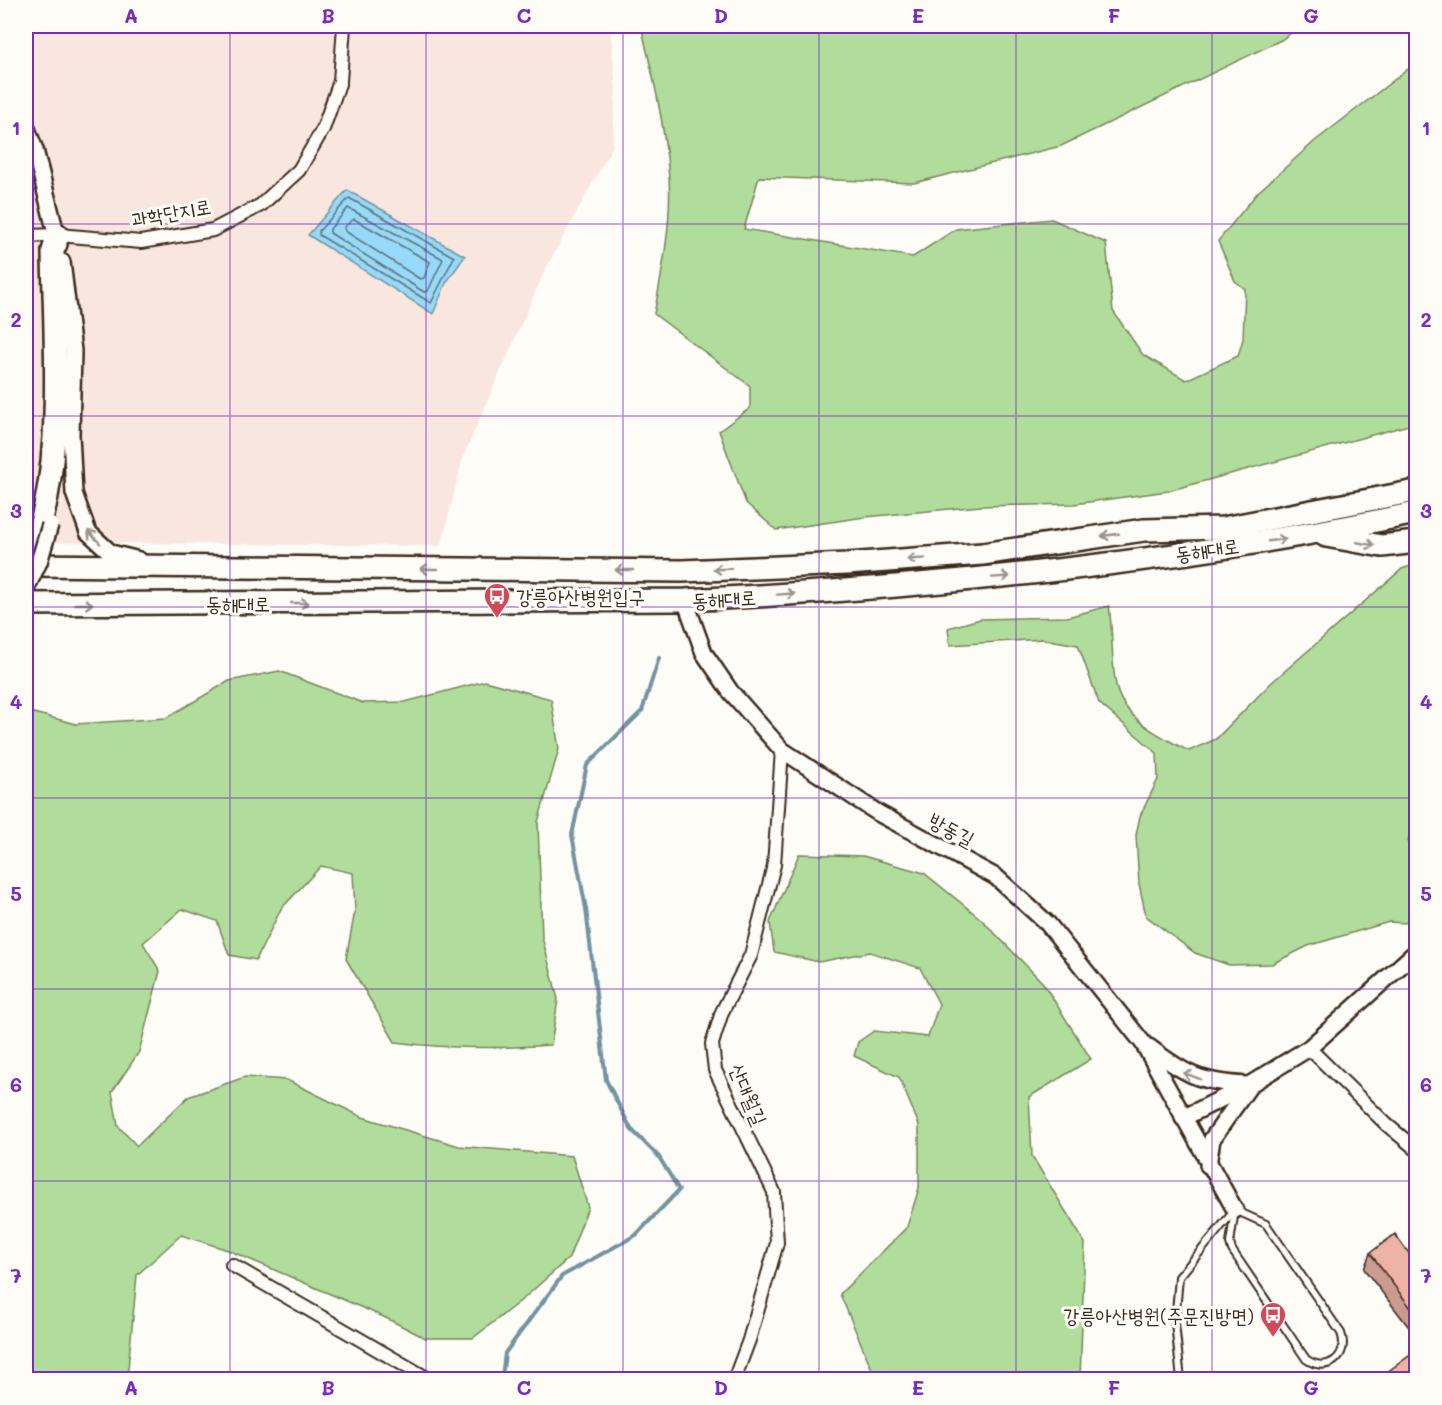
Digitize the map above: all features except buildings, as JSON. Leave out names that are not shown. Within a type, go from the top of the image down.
[{"type":"highway","points":[[26,564],[39,527],[40,387],[57,245]]},
{"type":"highway","points":[[1144,530],[1267,510],[1416,476]]},
{"type":"highway","name":"동해대로","points":[[26,564],[682,571],[847,564],[982,554],[1144,530],[1223,528],[1416,491]]},
{"type":"highway","name":"동해대로","points":[[26,604],[685,600],[1015,576],[1317,534],[1416,513]]},
{"type":"highway","points":[[1317,534],[1382,546],[1416,542]]},
{"type":"highway","points":[[682,571],[685,600]]},
{"type":"street","name":"과학단지로","points":[[26,236],[57,245],[141,242],[213,230],[261,205],[299,170],[323,129],[340,81],[344,26]]},
{"type":"street","points":[[26,126],[35,150],[57,245],[73,351],[71,435],[75,493],[88,532],[111,553],[144,561],[250,568]]},
{"type":"street","points":[[26,589],[39,562],[39,527]]},
{"type":"street","name":"방동길","points":[[685,600],[704,653],[730,691],[782,750],[878,813],[996,877],[1048,924],[1143,1043],[1208,1165],[1235,1210]]},
{"type":"street","name":"산대월길","points":[[734,1380],[749,1340],[777,1242],[774,1192],[715,1070],[712,1044],[722,1012],[751,955],[774,865],[782,750]]},
{"type":"street","points":[[1183,1118],[1249,1085],[1309,1048],[1416,952]]},
{"type":"street","points":[[1143,1043],[1180,1071],[1210,1083],[1249,1085]]},
{"type":"street","points":[[1309,1048],[1386,1124],[1416,1149]]},
{"type":"street","points":[[1208,1165],[1212,1139],[1249,1085]]},
{"type":"street","points":[[232,1265],[430,1380]]},
{"type":"lane","points":[[1235,1210],[1266,1224],[1341,1333],[1344,1347],[1342,1353],[1332,1363],[1318,1365],[1306,1359],[1232,1250],[1230,1243],[1235,1210]]},
{"type":"lane","points":[[1182,1378],[1175,1323],[1179,1277],[1235,1210]]},
{"type":"shaded area","points":[[26,26],[610,26],[616,90],[612,147],[544,272],[463,457],[441,546],[26,542]]},
{"type":"green space","points":[[641,26],[1301,26],[1281,40],[1061,146],[914,183],[759,177],[744,229],[913,257],[956,229],[1052,219],[1106,243],[1113,311],[1143,355],[1186,380],[1238,356],[1243,339],[1245,289],[1235,281],[1218,241],[1258,192],[1315,141],[1416,63],[1416,423],[1168,491],[1074,504],[981,506],[865,517],[776,530],[746,503],[719,431],[750,408],[750,386],[654,314],[668,229],[670,194],[662,120]]},
{"type":"green space","points":[[1416,564],[1416,807],[1408,841],[1416,856],[1416,911],[1405,923],[1389,922],[1308,946],[1272,964],[1229,965],[1195,953],[1146,916],[1139,884],[1136,835],[1140,816],[1158,779],[1157,753],[1099,703],[1078,645],[1043,639],[950,645],[948,628],[980,619],[1067,617],[1109,606],[1114,675],[1120,697],[1134,717],[1144,725],[1189,751],[1216,739],[1271,683],[1402,569]]},
{"type":"green space","points":[[279,671],[363,703],[405,702],[485,681],[551,699],[559,749],[538,822],[542,937],[558,999],[551,1045],[473,1048],[395,1042],[346,959],[355,911],[353,873],[321,866],[281,909],[256,960],[229,955],[217,921],[182,909],[143,943],[160,971],[139,1052],[112,1092],[118,1126],[137,1146],[188,1097],[245,1077],[287,1080],[362,1117],[459,1146],[572,1156],[588,1207],[569,1258],[523,1299],[473,1338],[425,1338],[386,1318],[228,1250],[181,1235],[137,1275],[127,1379],[26,1379],[26,711],[76,724],[166,718],[229,681]]},
{"type":"green space","points":[[799,854],[863,856],[924,873],[981,919],[1043,983],[1091,1059],[1029,1097],[1032,1156],[1085,1243],[1080,1379],[876,1379],[840,1294],[907,1227],[919,1188],[919,1125],[899,1077],[854,1056],[858,1042],[874,1031],[928,1037],[939,1004],[920,968],[870,952],[819,962],[774,952],[770,922]]},
{"type":"water","points":[[347,190],[465,256],[446,283],[433,314],[308,235]]},
{"type":"waterway","points":[[502,1377],[505,1353],[562,1276],[636,1235],[679,1190],[659,1157],[631,1129],[606,1080],[586,909],[572,835],[587,765],[642,711],[659,658]]},
{"type":"place","name":"강릉아산병원입구","points":[[497,619]]},
{"type":"place","name":"강릉아산병원(주문진방면)","points":[[1273,1338]]}]
